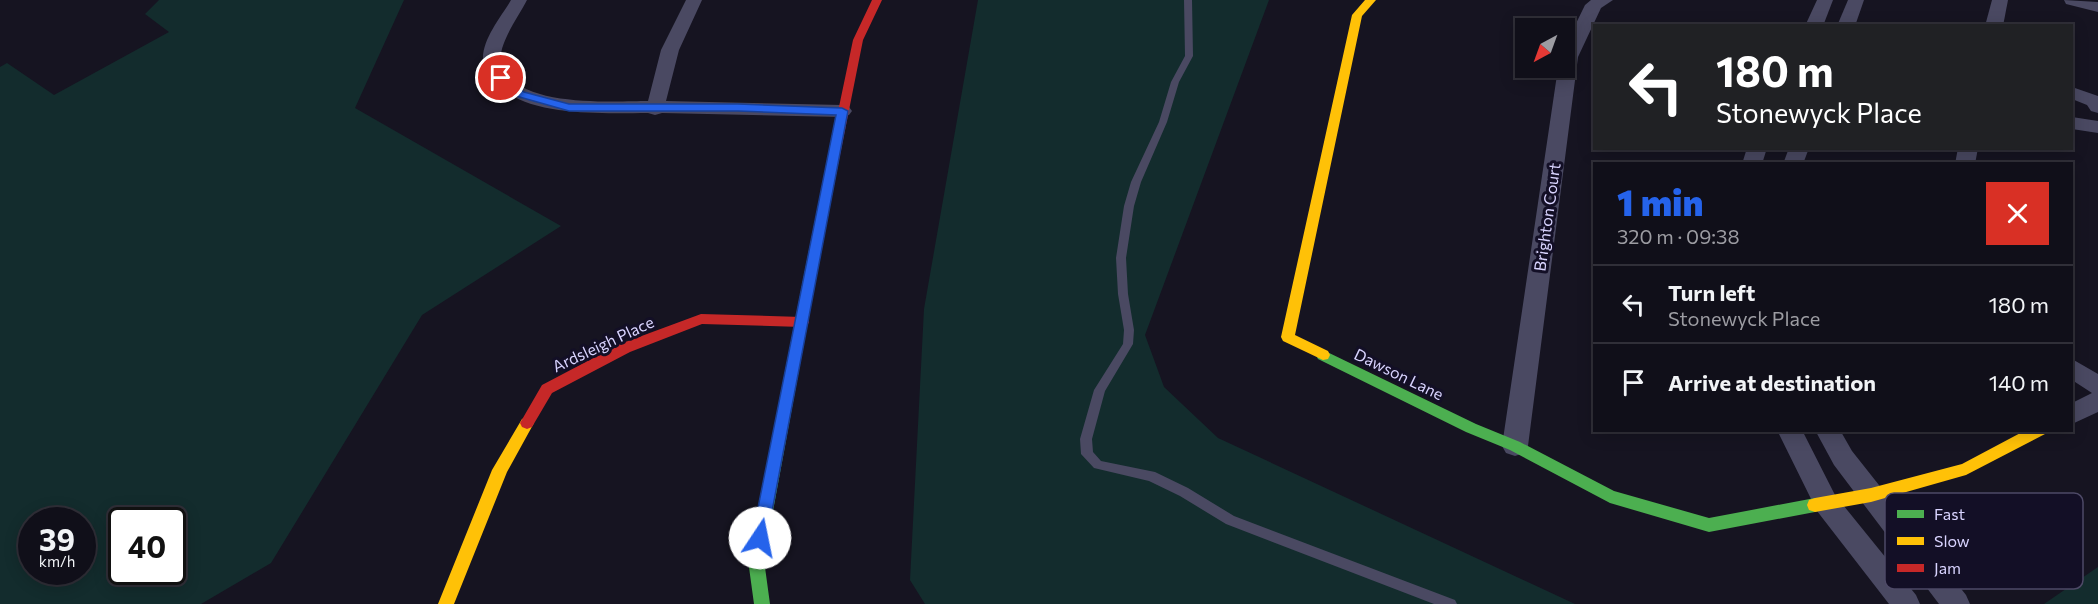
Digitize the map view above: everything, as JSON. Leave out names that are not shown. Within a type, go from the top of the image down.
[{"type":"street","points":[[519,0],[494,46],[492,60],[501,78],[520,94],[569,107],[842,111]]},
{"type":"street","points":[[655,109],[670,51],[694,0]]},
{"type":"street","points":[[762,604],[756,560],[842,111],[858,40],[877,0]]},
{"type":"street","name":"Dawson Lane","points":[[1371,0],[1357,15],[1287,337],[1471,428],[1515,446],[1610,495],[1709,525],[1871,495],[1966,469],[2036,432]]},
{"type":"street","name":"Brighton Court","points":[[1515,446],[1569,57],[1593,5],[1605,0]]},
{"type":"street","points":[[1815,24],[1825,0]]},
{"type":"street","points":[[1847,24],[1856,0]]},
{"type":"street","points":[[1995,24],[2000,0]]},
{"type":"street","points":[[2072,0],[2098,7]]},
{"type":"street","points":[[2073,93],[2094,101],[2098,107]]},
{"type":"street","points":[[2073,123],[2098,127]]},
{"type":"street","name":"Ardsleigh Place","points":[[446,604],[500,471],[547,389],[625,348],[701,319],[802,322]]},
{"type":"street","points":[[2073,369],[2098,386]]},
{"type":"street","points":[[2073,414],[2098,401]]},
{"type":"street","points":[[1790,432],[1826,503],[1885,577]]},
{"type":"street","points":[[1828,432],[1843,458],[1885,513]]},
{"type":"street","points":[[1894,589],[1906,604]]},
{"type":"street","points":[[1944,589],[1956,604]]},
{"type":"lane","points":[[1188,0],[1189,56],[1172,89],[1163,122],[1136,182],[1129,206],[1121,258],[1122,294],[1129,330],[1128,344],[1100,390],[1086,439],[1087,454],[1098,465],[1151,476],[1184,492],[1230,520],[1450,604]]},
{"type":"green space","points":[[159,0],[404,0],[355,108],[561,226],[422,315],[271,563],[201,604],[0,604],[0,67],[7,63],[54,95],[169,32],[145,14]]},
{"type":"green space","points":[[978,0],[1269,0],[1145,335],[1164,387],[1218,438],[1575,604],[925,604],[910,580],[924,309]]},
{"type":"green space","points":[[2098,567],[2098,604],[2044,604],[2066,589],[2083,589],[2083,577]]},
{"type":"traffic: fast","points":[[762,604],[756,560],[815,250]]},
{"type":"traffic: fast","points":[[1323,355],[1471,428],[1515,446],[1610,496],[1709,525],[1815,505]]},
{"type":"traffic: slow","points":[[1323,355],[1288,337],[1357,15],[1371,0]]},
{"type":"traffic: slow","points":[[446,604],[500,470],[527,423]]},
{"type":"traffic: slow","points":[[1815,505],[1871,495],[1966,469],[2036,432]]},
{"type":"traffic: jam","points":[[815,250],[858,40],[877,0]]},
{"type":"traffic: jam","points":[[527,423],[547,389],[625,348],[701,319],[802,322]]},
{"type":"route","points":[[501,78],[520,94],[569,107],[842,111],[760,538]]}]
